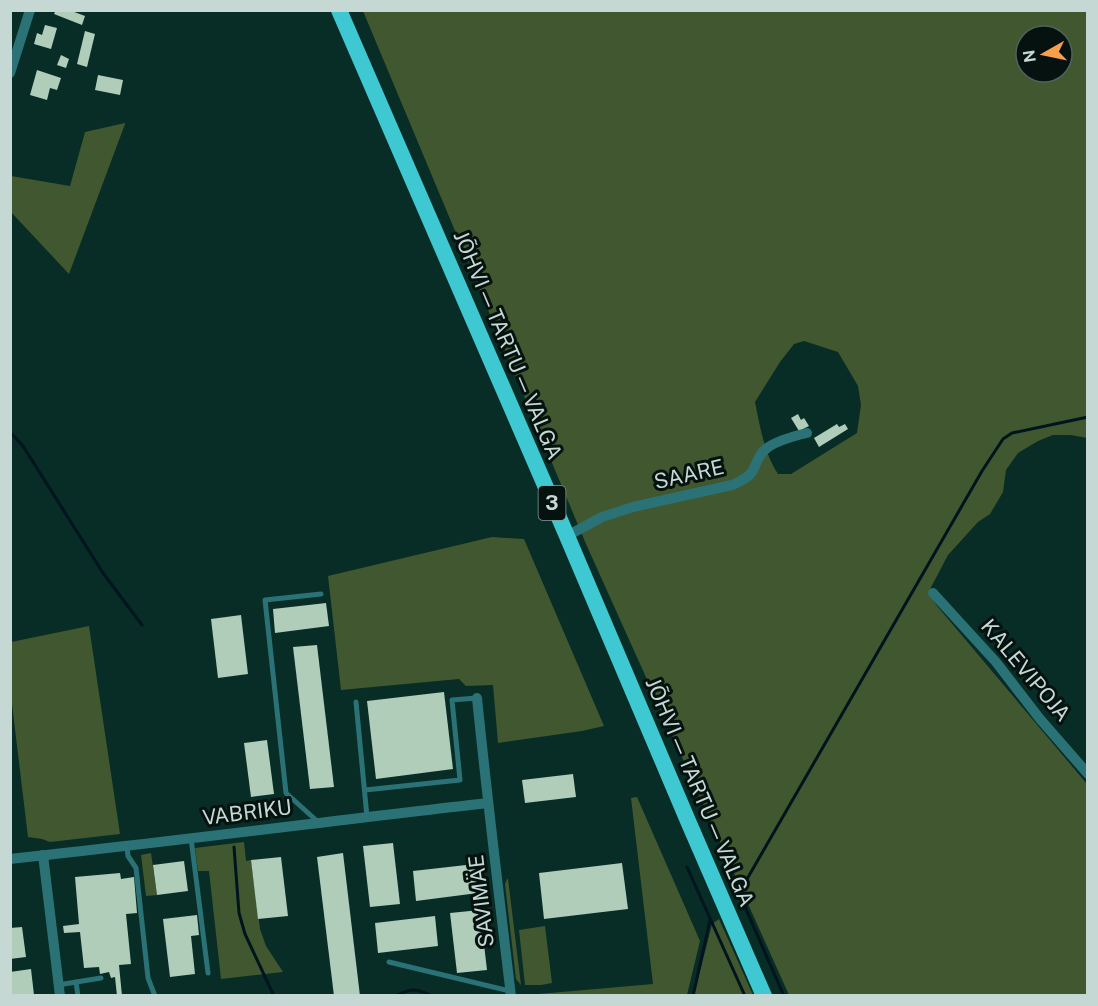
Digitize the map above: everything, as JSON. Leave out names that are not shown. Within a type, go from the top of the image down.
[{"type":"highway","name":"JÕHVI — TARTU — VALGA","points":[[339,10],[764,996]]},
{"type":"street","points":[[10,73],[30,10]]},
{"type":"street","name":"SAARE","points":[[567,536],[602,516],[732,485],[745,479],[752,471],[758,457],[767,448],[790,437],[807,433]]},
{"type":"street","name":"KALEVIPOJA","points":[[933,593],[996,662],[1088,774]]},
{"type":"street","name":"SAVIMÄE","points":[[477,698],[511,993]]},
{"type":"street","name":"VABRIKU","points":[[10,859],[488,802]]},
{"type":"street","points":[[44,855],[59,990]]},
{"type":"lane","points":[[319,822],[286,793],[266,600],[321,594]]},
{"type":"lane","points":[[365,790],[460,780],[452,700],[477,698]]},
{"type":"lane","points":[[356,702],[368,817]]},
{"type":"lane","points":[[191,838],[208,973]]},
{"type":"lane","points":[[127,846],[128,856],[136,868],[148,978],[155,996]]},
{"type":"lane","points":[[389,962],[511,993]]},
{"type":"lane","points":[[59,990],[76,982],[101,978]]},
{"type":"lane","points":[[76,982],[78,996]]},
{"type":"green space","points":[[363,11],[1087,11],[1087,438],[1053,435],[1018,453],[1006,470],[1003,492],[990,514],[978,522],[948,555],[928,593],[1087,784],[1087,995],[789,995],[586,544]],"holes":[[[804,341],[838,352],[858,386],[861,405],[857,433],[791,474],[778,474],[766,448],[755,402],[794,344]]]},
{"type":"green space","points":[[125,123],[69,274],[11,212],[11,176],[70,186],[85,132]]},
{"type":"green space","points":[[492,537],[524,539],[604,726],[498,743],[493,685],[466,686],[459,679],[341,690],[328,576]]},
{"type":"green space","points":[[89,626],[120,834],[50,842],[28,837],[11,696],[11,642]]},
{"type":"green space","points":[[637,797],[700,941],[687,995],[527,995],[653,984],[631,798]]},
{"type":"green space","points":[[244,842],[246,861],[251,860],[260,929],[266,946],[283,972],[221,979],[209,871],[198,871],[195,848]]},
{"type":"green space","points":[[151,853],[157,895],[146,896],[141,855]]},
{"type":"green space","points":[[507,879],[521,985],[516,979],[505,884]]},
{"type":"green space","points":[[719,919],[753,995],[694,995],[712,924]]},
{"type":"green space","points":[[545,926],[552,983],[525,985],[519,930]]},
{"type":"building","points":[[56,10],[69,10],[85,16],[82,25],[54,14]]},
{"type":"building","points":[[45,25],[57,28],[51,49],[34,44],[37,33],[42,35]]},
{"type":"building","points":[[85,31],[95,34],[87,67],[77,64]]},
{"type":"building","points":[[61,55],[69,59],[66,68],[57,65]]},
{"type":"building","points":[[37,70],[61,78],[57,90],[50,88],[47,100],[30,95]]},
{"type":"building","points":[[98,75],[123,80],[120,95],[95,90]]},
{"type":"building","points":[[798,414],[801,420],[804,418],[809,426],[799,431],[791,418]]},
{"type":"building","points":[[837,424],[839,427],[845,424],[848,429],[819,447],[814,438]]},
{"type":"building","points":[[326,603],[329,626],[275,633],[273,609]]},
{"type":"building","points":[[241,615],[248,674],[218,678],[211,619]]},
{"type":"building","points":[[317,645],[334,787],[310,789],[293,647]]},
{"type":"building","points":[[444,692],[453,769],[376,779],[367,701]]},
{"type":"building","points":[[267,740],[274,794],[251,797],[244,743]]},
{"type":"building","points":[[573,774],[576,797],[525,803],[522,780]]},
{"type":"building","points":[[393,843],[400,904],[370,907],[363,846]]},
{"type":"building","points":[[343,853],[360,996],[334,996],[317,857]]},
{"type":"building","points":[[281,857],[288,916],[258,919],[251,860]]},
{"type":"building","points":[[184,861],[188,891],[157,895],[153,865]]},
{"type":"building","points":[[622,863],[628,909],[544,919],[539,873]]},
{"type":"building","points":[[475,864],[478,893],[416,901],[413,871]]},
{"type":"building","points":[[120,873],[121,879],[134,877],[137,913],[126,914],[131,964],[119,965],[122,996],[117,996],[115,977],[111,978],[109,972],[100,974],[99,967],[84,968],[80,932],[64,933],[63,926],[79,924],[75,877]]},
{"type":"building","points":[[480,910],[487,970],[457,973],[450,913]]},
{"type":"building","points":[[197,915],[199,935],[191,936],[195,974],[170,977],[163,919]]},
{"type":"building","points":[[435,916],[438,946],[378,953],[375,923]]},
{"type":"building","points":[[22,927],[26,957],[10,959],[10,928]]},
{"type":"building","points":[[31,969],[34,995],[10,996],[10,972]]},
{"type":"waterway","points":[[784,996],[739,893],[982,471],[1003,439],[1012,433],[1088,417]]},
{"type":"waterway","points":[[10,432],[23,446],[103,573],[142,625]]},
{"type":"waterway","points":[[234,847],[239,913],[245,934],[274,996]]},
{"type":"waterway","points":[[687,867],[745,996]]},
{"type":"waterway","points":[[693,996],[710,920]]},
{"type":"waterway","points":[[395,996],[413,990],[432,996]]}]
